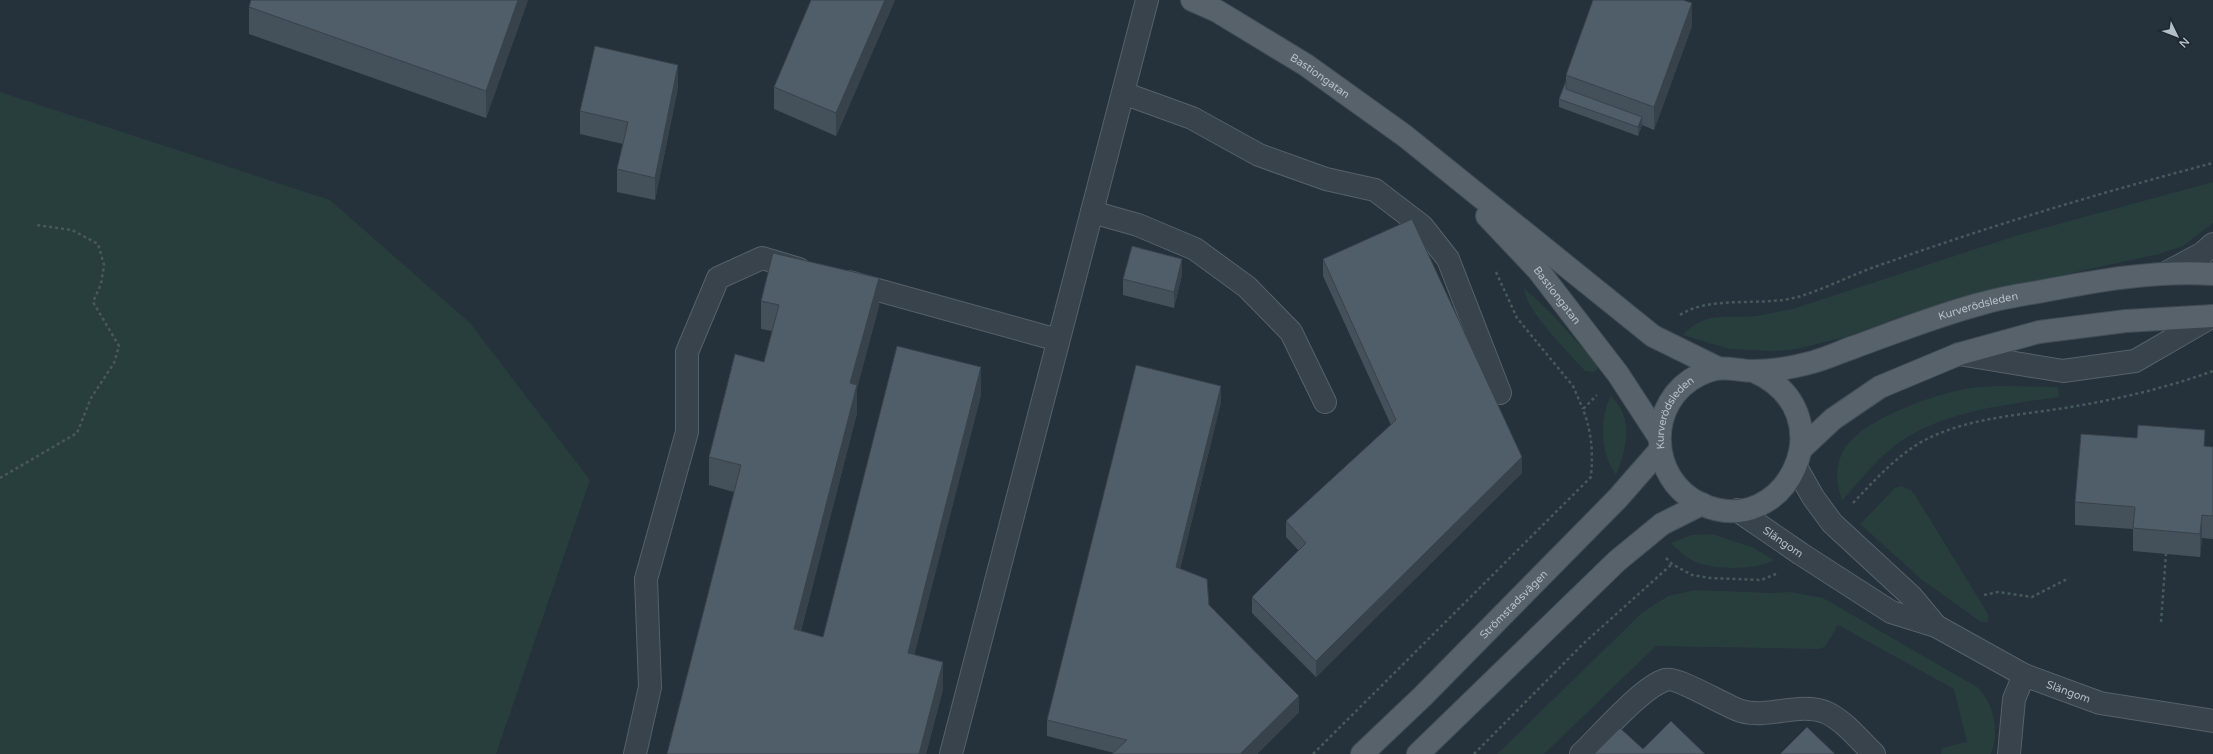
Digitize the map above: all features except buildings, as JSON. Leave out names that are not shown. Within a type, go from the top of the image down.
[{"type":"main road","name":"Bastiongatan","points":[[1192,0],[1217,11],[1306,65],[1405,136],[1439,166],[1560,259],[1654,336],[1718,368]]},
{"type":"main road","name":"Bastiongatan","points":[[1439,166],[1538,270],[1618,374],[1659,444]]},
{"type":"main road","name":"Kurverödsleden","points":[[1752,371],[1813,362],[1984,302],[2096,280],[2164,274],[2213,274]]},
{"type":"main road","name":"Kurverödsleden","points":[[1798,458],[1800,424],[1791,401],[1774,383],[1752,371],[1736,368],[1718,368],[1707,371],[1688,381],[1672,396],[1662,416],[1659,444],[1666,472],[1673,482],[1686,495],[1702,504],[1713,508],[1737,510],[1756,506],[1772,497],[1786,484],[1798,458],[1833,419],[1880,387],[1959,354],[2039,332],[2126,321],[2213,316]]},
{"type":"main road","name":"Strömstadsvägen","points":[[1362,754],[1423,696],[1618,498],[1659,444]]},
{"type":"main road","points":[[1418,754],[1617,561],[1644,538],[1675,517],[1702,504]]},
{"type":"street","points":[[950,754],[1148,0]]},
{"type":"street","points":[[1123,93],[1192,118],[1259,155],[1326,180],[1374,190],[1422,226],[1448,258],[1500,393]]},
{"type":"street","points":[[1092,212],[1138,225],[1195,249],[1247,286],[1291,332],[1325,402]]},
{"type":"street","points":[[2164,274],[2202,253],[2213,244]]},
{"type":"street","points":[[635,754],[650,687],[646,579],[687,432],[687,352],[718,278],[762,258],[1058,340]]},
{"type":"street","points":[[1959,354],[2063,371],[2135,361],[2213,316]]},
{"type":"street","name":"Slängom","points":[[1798,458],[1813,497],[1832,523],[1911,596],[1936,626]]},
{"type":"street","name":"Slängom","points":[[1737,510],[1801,554],[1891,612],[1936,626],[2024,675],[2100,703],[2213,722]]},
{"type":"street","points":[[2009,754],[2014,699],[2024,675]]},
{"type":"street","points":[[1582,754],[1651,686],[1668,679],[1682,683],[1742,712],[1759,714],[1813,709],[1825,712],[1836,718],[1874,754]]},
{"type":"path","points":[[1654,336],[1673,320],[1693,308],[1712,305],[1768,303],[1802,296],[1884,263],[2022,218],[2213,163]]},
{"type":"path","points":[[0,478],[77,433],[91,398],[114,363],[119,346],[93,302],[101,284],[104,265],[98,244],[72,230],[36,225]]},
{"type":"path","points":[[1832,523],[1902,454],[1944,431],[1988,418],[2120,398],[2184,381],[2213,371]]},
{"type":"path","points":[[1313,754],[1591,477],[1591,431],[1584,409],[1618,374]]},
{"type":"path","points":[[1591,477],[1618,498]]},
{"type":"path","points":[[1644,538],[1672,564],[1692,575],[1710,578],[1761,580],[1787,569],[1801,554]]},
{"type":"path","points":[[2161,622],[2166,554]]},
{"type":"path","points":[[1474,754],[1584,643],[1672,564]]},
{"type":"path","points":[[1984,595],[1998,592],[2032,597],[2070,578]]},
{"type":"green space","points":[[0,92],[330,200],[470,323],[590,480],[496,754],[0,754]]},
{"type":"green space","points":[[2213,182],[2213,223],[2183,246],[2159,254],[1980,293],[1900,317],[1848,336],[1797,349],[1774,351],[1729,349],[1683,335],[1691,327],[1708,319],[1717,317],[1756,316],[1793,309],[2015,236]]},
{"type":"green space","points":[[1524,288],[1550,312],[1598,365],[1597,370],[1594,372],[1585,371],[1549,331],[1526,298]]},
{"type":"green space","points":[[2003,386],[2058,387],[2059,397],[1975,411],[1934,424],[1915,433],[1889,450],[1868,471],[1842,501],[1837,481],[1841,455],[1854,437],[1867,427],[1884,418],[1902,409],[1939,395],[1970,388]]},
{"type":"green space","points":[[1611,395],[1622,411],[1626,429],[1625,445],[1616,475],[1607,456],[1603,436],[1604,415]]},
{"type":"green space","points":[[1901,486],[1911,490],[1915,495],[1988,614],[1988,622],[1981,622],[1921,579],[1860,524],[1895,488]]},
{"type":"green space","points":[[1712,534],[1752,547],[1774,560],[1757,566],[1737,568],[1716,567],[1698,563],[1690,559],[1671,543],[1691,535]]},
{"type":"green space","points":[[1695,590],[1772,593],[1791,592],[1823,598],[1977,687],[1988,701],[1994,718],[1995,736],[1991,754],[1941,754],[1942,748],[1967,742],[1954,689],[1838,625],[1825,647],[1818,649],[1656,646],[1544,754],[1497,754],[1643,612],[1668,596]]}]
